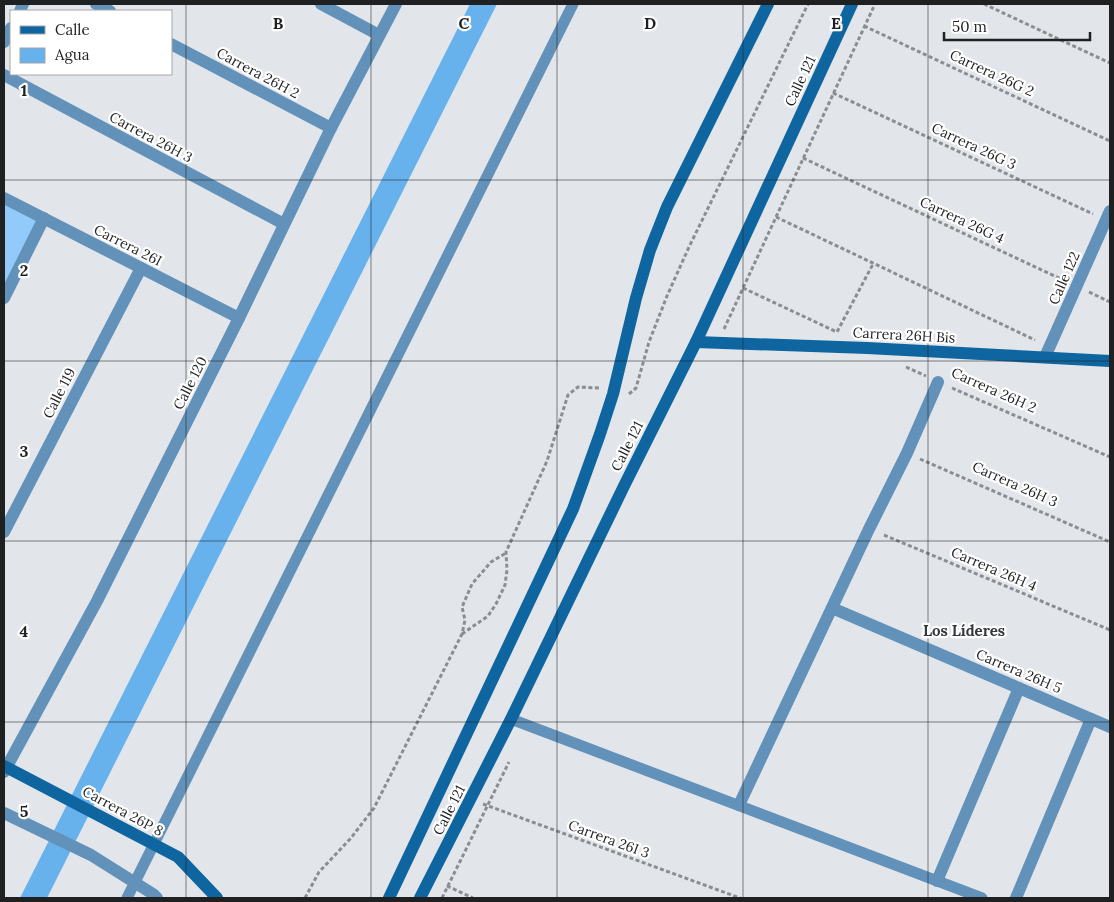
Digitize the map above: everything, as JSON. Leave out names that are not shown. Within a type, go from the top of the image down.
[{"type":"main road","name":"Calle 121","points":[[389,898],[572,509],[613,394],[636,298],[653,241],[667,207],[768,4]]},
{"type":"main road","name":"Calle 121","points":[[420,898],[511,719],[696,342],[852,4]]},
{"type":"main road","name":"Carrera 26H Bis","points":[[696,342],[1048,352],[1110,361]]},
{"type":"main road","name":"Carrera 26P 8","points":[[4,769],[48,788],[178,857],[217,898]]},
{"type":"street","points":[[96,4],[108,10]]},
{"type":"street","points":[[321,4],[379,35]]},
{"type":"street","name":"Calle 120","points":[[4,769],[97,601],[239,318],[331,128],[396,4]]},
{"type":"street","points":[[4,42],[10,30]]},
{"type":"street","name":"Carrera 26H 2","points":[[172,45],[331,128]]},
{"type":"street","name":"Carrera 26H 3","points":[[4,75],[284,224]]},
{"type":"street","name":"Carrera 26I","points":[[4,198],[239,318]]},
{"type":"street","name":"Calle 122","points":[[1048,352],[1108,215]]},
{"type":"street","points":[[4,298],[44,218]]},
{"type":"street","name":"Calle 119","points":[[4,532],[141,268]]},
{"type":"street","points":[[739,806],[869,528],[908,453],[938,382]]},
{"type":"street","name":"Carrera 26H 5","points":[[832,608],[1110,727]]},
{"type":"street","points":[[937,881],[1019,688]]},
{"type":"street","points":[[1016,898],[1091,719]]},
{"type":"street","points":[[4,813],[91,855],[157,898]]},
{"type":"lane","points":[[127,898],[573,4]]},
{"type":"lane","points":[[511,719],[982,898]]},
{"type":"path","points":[[462,634],[488,616],[505,585],[507,570],[506,552],[547,461],[568,395],[578,387],[598,388],[613,394],[627,396],[636,388],[649,342],[667,296],[808,4]]},
{"type":"path","points":[[718,343],[875,4]]},
{"type":"path","points":[[984,4],[1110,63]]},
{"type":"path","name":"Carrera 26G 2","points":[[864,26],[1110,141]]},
{"type":"path","name":"Carrera 26G 3","points":[[833,93],[1108,215]]},
{"type":"path","name":"Carrera 26G 4","points":[[804,158],[1110,302]]},
{"type":"path","points":[[776,217],[1048,352]]},
{"type":"path","points":[[743,288],[837,332],[874,264]]},
{"type":"path","name":"Carrera 26H 2","points":[[903,365],[1110,457]]},
{"type":"path","name":"Carrera 26H 3","points":[[908,453],[1110,542]]},
{"type":"path","name":"Carrera 26H 4","points":[[869,528],[1110,630]]},
{"type":"path","points":[[305,898],[320,872],[351,838],[374,808],[462,634],[465,620],[462,607],[472,584],[491,562],[506,552]]},
{"type":"path","points":[[442,898],[511,758]]},
{"type":"path","name":"Carrera 26I 3","points":[[471,799],[740,898]]},
{"type":"path","points":[[447,886],[474,898]]},
{"type":"shaded area","points":[[4,198],[44,218],[4,298]]},
{"type":"water","points":[[470,4],[497,4],[47,898],[20,898]]},
{"type":"district","name":"Los Líderes","points":[[964,631]]}]
